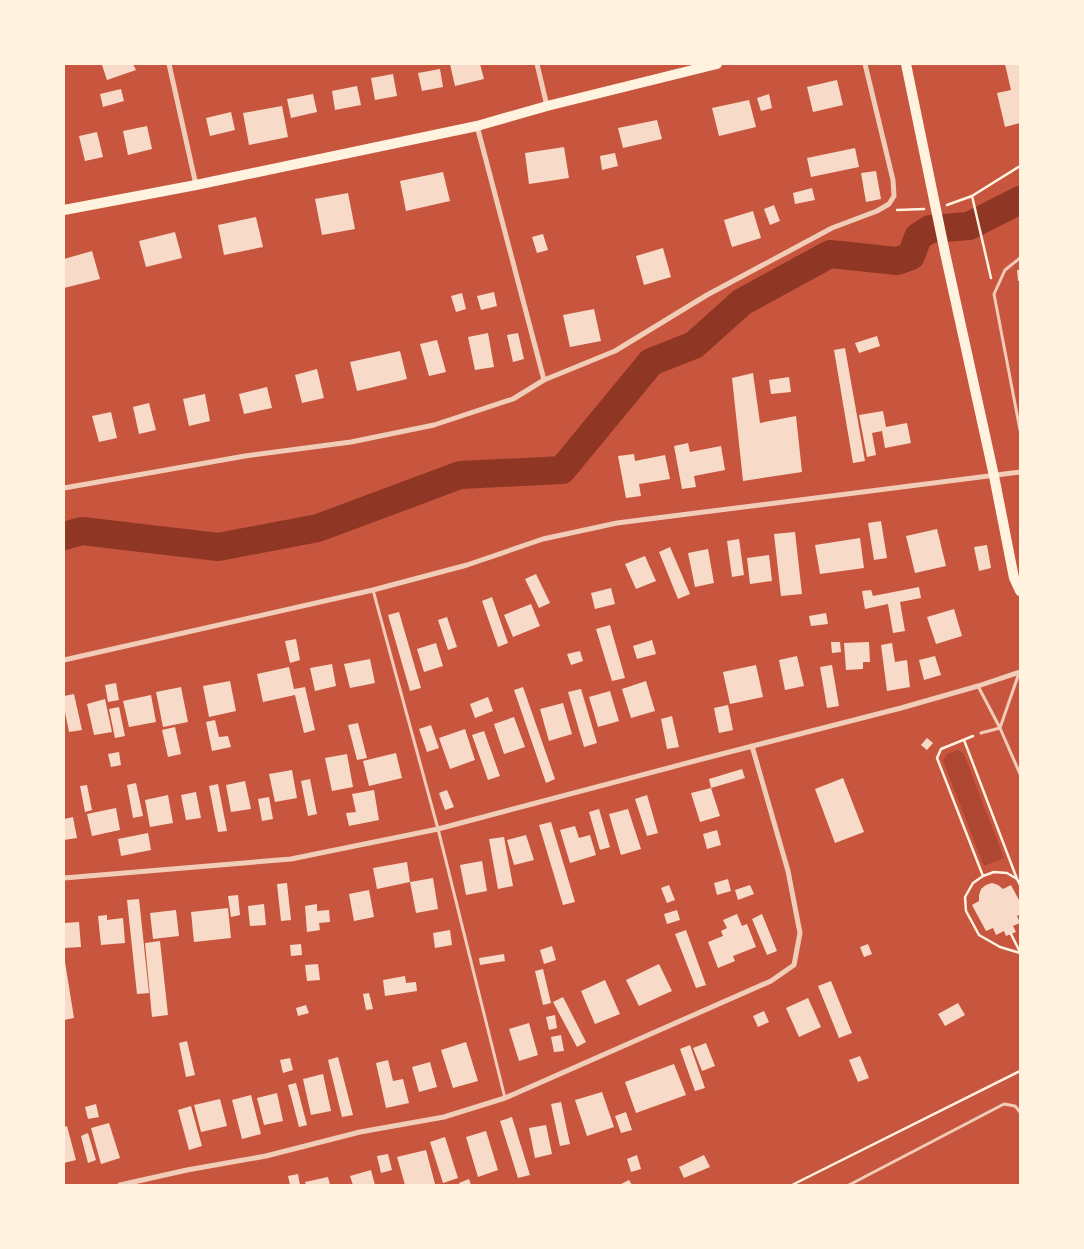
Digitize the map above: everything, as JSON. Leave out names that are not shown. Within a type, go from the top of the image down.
[{"type":"main road","points":[[64,210],[477,126],[547,106],[717,64]]},
{"type":"main road","points":[[906,64],[1014,578],[1020,591]]},
{"type":"street","points":[[169,64],[196,184]]},
{"type":"street","points":[[537,64],[547,106]]},
{"type":"street","points":[[64,488],[246,456],[351,442],[434,424],[513,399],[544,380],[615,351],[707,294],[832,228],[877,211],[889,204],[894,196],[893,180],[865,64]]},
{"type":"street","points":[[477,126],[544,380]]},
{"type":"street","points":[[64,660],[373,590],[467,565],[543,539],[617,523],[1020,472]]},
{"type":"street","points":[[64,878],[292,859],[438,829],[901,708],[1020,673]]},
{"type":"street","points":[[120,1185],[187,1170],[266,1156],[360,1132],[444,1117],[505,1098],[771,981],[794,965],[800,933],[788,872],[752,746]]},
{"type":"lane","points":[[1020,258],[1005,270],[994,294],[1020,430]]},
{"type":"lane","points":[[373,590],[438,829],[505,1098]]},
{"type":"lane","points":[[1000,728],[1020,673]]},
{"type":"lane","points":[[978,686],[1000,728],[1020,774]]},
{"type":"lane","points":[[982,733],[1000,728]]},
{"type":"lane","points":[[849,1185],[1004,1104],[1015,1106],[1020,1112]]},
{"type":"path","points":[[877,211],[936,208],[972,196],[1020,166]]},
{"type":"path","points":[[972,196],[994,294]]},
{"type":"path","points":[[982,733],[941,749],[937,758],[982,876]]},
{"type":"path","points":[[964,740],[1020,885]]},
{"type":"path","points":[[1017,879],[1007,873],[994,872],[982,876],[973,883],[965,897],[966,911],[979,935],[1000,947],[1020,952]]},
{"type":"path","points":[[1011,934],[1020,952]]},
{"type":"path","points":[[792,1185],[1020,1071]]},
{"type":"shaded area","points":[[958,750],[964,754],[1004,858],[984,866],[943,761],[947,754]]},
{"type":"building","points":[[133,64],[136,70],[107,80],[102,65]]},
{"type":"building","points":[[450,64],[480,64],[484,79],[455,86]]},
{"type":"building","points":[[1005,64],[1020,64],[1020,123],[1005,127],[997,93],[1011,90]]},
{"type":"building","points":[[440,69],[443,87],[422,91],[418,73]]},
{"type":"building","points":[[393,74],[397,96],[375,100],[371,78]]},
{"type":"building","points":[[837,80],[843,105],[813,112],[807,87]]},
{"type":"building","points":[[357,86],[361,105],[335,110],[332,91]]},
{"type":"building","points":[[121,89],[124,101],[103,107],[100,94]]},
{"type":"building","points":[[313,94],[317,112],[291,118],[287,99]]},
{"type":"building","points":[[769,94],[772,108],[761,111],[757,98]]},
{"type":"building","points":[[749,100],[756,127],[719,136],[712,108]]},
{"type":"building","points":[[282,106],[288,137],[249,145],[243,113]]},
{"type":"building","points":[[231,112],[235,130],[210,136],[206,118]]},
{"type":"building","points":[[657,120],[662,139],[623,148],[618,128]]},
{"type":"building","points":[[147,126],[152,149],[128,155],[123,131]]},
{"type":"building","points":[[97,132],[103,157],[85,161],[79,136]]},
{"type":"building","points":[[564,147],[569,178],[529,184],[525,153]]},
{"type":"building","points":[[855,148],[859,167],[811,177],[807,158]]},
{"type":"building","points":[[615,153],[618,166],[602,170],[600,156]]},
{"type":"building","points":[[876,171],[881,199],[866,202],[861,173]]},
{"type":"building","points":[[443,172],[450,201],[406,211],[400,181]]},
{"type":"building","points":[[812,188],[815,200],[795,204],[793,193]]},
{"type":"building","points":[[348,193],[355,229],[322,235],[315,199]]},
{"type":"building","points":[[774,205],[780,221],[770,225],[764,209]]},
{"type":"building","points":[[753,211],[761,238],[732,247],[724,220]]},
{"type":"building","points":[[256,217],[263,247],[224,255],[218,225]]},
{"type":"building","points":[[175,232],[182,258],[146,267],[139,241]]},
{"type":"building","points":[[543,234],[548,250],[537,253],[532,237]]},
{"type":"building","points":[[663,248],[671,277],[644,285],[636,256]]},
{"type":"building","points":[[92,251],[100,279],[64,288],[64,259]]},
{"type":"building","points":[[1017,270],[1020,270],[1020,281],[1018,281]]},
{"type":"building","points":[[494,292],[497,306],[481,310],[477,296]]},
{"type":"building","points":[[462,293],[466,309],[456,312],[451,296]]},
{"type":"building","points":[[594,309],[601,341],[570,347],[563,315]]},
{"type":"building","points":[[488,333],[494,367],[475,370],[468,337]]},
{"type":"building","points":[[518,333],[524,359],[513,362],[507,335]]},
{"type":"building","points":[[877,336],[880,346],[859,353],[855,343]]},
{"type":"building","points":[[437,340],[446,372],[429,376],[420,344]]},
{"type":"building","points":[[845,348],[865,461],[853,463],[834,350]]},
{"type":"building","points":[[400,351],[407,379],[357,391],[350,362]]},
{"type":"building","points":[[317,369],[324,398],[302,403],[295,375]]},
{"type":"building","points":[[753,373],[760,423],[796,416],[802,472],[743,481],[732,378]]},
{"type":"building","points":[[789,377],[791,392],[771,394],[769,380]]},
{"type":"building","points":[[267,387],[272,408],[244,414],[239,394]]},
{"type":"building","points":[[205,394],[210,421],[189,426],[183,399]]},
{"type":"building","points":[[149,403],[156,430],[139,434],[133,407]]},
{"type":"building","points":[[883,411],[886,427],[907,423],[911,443],[885,448],[882,431],[872,433],[876,455],[867,457],[859,415]]},
{"type":"building","points":[[111,412],[117,438],[99,442],[92,416]]},
{"type":"building","points":[[688,443],[690,452],[721,446],[725,470],[694,476],[696,487],[682,489],[674,446]]},
{"type":"building","points":[[634,454],[635,461],[665,455],[670,479],[639,484],[641,496],[626,498],[618,456]]},
{"type":"building","points":[[881,521],[887,558],[874,560],[868,523]]},
{"type":"building","points":[[937,529],[946,566],[915,573],[906,536]]},
{"type":"building","points":[[795,532],[802,594],[781,596],[774,534]]},
{"type":"building","points":[[860,538],[864,568],[820,574],[815,545]]},
{"type":"building","points":[[739,539],[744,575],[732,577],[727,541]]},
{"type":"building","points":[[987,545],[991,568],[979,571],[974,547]]},
{"type":"building","points":[[670,547],[690,594],[678,599],[659,552]]},
{"type":"building","points":[[708,549],[714,583],[695,587],[688,553]]},
{"type":"building","points":[[769,555],[772,581],[750,584],[747,558]]},
{"type":"building","points":[[645,556],[656,581],[636,589],[625,564]]},
{"type":"building","points":[[536,574],[550,603],[539,608],[525,579]]},
{"type":"building","points":[[919,587],[921,598],[900,602],[905,631],[893,633],[888,604],[865,609],[862,591],[871,590],[873,596]]},
{"type":"building","points":[[611,588],[615,604],[595,609],[591,593]]},
{"type":"building","points":[[492,597],[508,643],[498,647],[482,601]]},
{"type":"building","points":[[531,604],[540,626],[513,637],[504,615]]},
{"type":"building","points":[[954,609],[962,636],[936,644],[927,617]]},
{"type":"building","points":[[399,612],[421,688],[410,691],[388,615]]},
{"type":"building","points":[[826,613],[828,624],[811,626],[809,616]]},
{"type":"building","points":[[447,617],[457,647],[448,650],[438,620]]},
{"type":"building","points":[[610,625],[625,678],[612,681],[596,629]]},
{"type":"building","points":[[296,639],[300,660],[290,663],[285,641]]},
{"type":"building","points":[[652,640],[656,654],[637,659],[633,646]]},
{"type":"building","points":[[831,642],[840,642],[841,652],[832,653]]},
{"type":"building","points":[[869,642],[870,662],[863,662],[863,669],[846,670],[844,643]]},
{"type":"building","points":[[436,643],[443,666],[424,672],[417,649]]},
{"type":"building","points":[[892,643],[895,662],[907,660],[910,687],[887,691],[881,645]]},
{"type":"building","points":[[580,651],[583,661],[571,665],[567,654]]},
{"type":"building","points":[[797,656],[804,686],[785,690],[779,660]]},
{"type":"building","points":[[935,656],[941,675],[924,680],[919,660]]},
{"type":"building","points":[[370,659],[375,683],[350,688],[344,664]]},
{"type":"building","points":[[332,664],[336,686],[315,691],[310,668]]},
{"type":"building","points":[[756,665],[763,697],[730,704],[723,672]]},
{"type":"building","points":[[832,665],[839,706],[827,708],[820,667]]},
{"type":"building","points":[[289,667],[294,689],[305,687],[315,730],[304,733],[295,695],[263,702],[257,674]]},
{"type":"building","points":[[230,681],[236,711],[209,717],[203,686]]},
{"type":"building","points":[[646,681],[655,711],[631,718],[622,689]]},
{"type":"building","points":[[116,683],[119,700],[108,702],[105,685]]},
{"type":"building","points":[[181,687],[188,722],[163,727],[156,692]]},
{"type":"building","points":[[523,687],[555,779],[546,783],[514,690]]},
{"type":"building","points":[[581,689],[597,743],[584,747],[568,692]]},
{"type":"building","points":[[610,691],[619,721],[598,727],[589,697]]},
{"type":"building","points":[[74,694],[82,730],[69,732],[64,707],[64,696]]},
{"type":"building","points":[[151,695],[156,722],[129,727],[123,701]]},
{"type":"building","points":[[488,697],[493,711],[475,718],[470,704]]},
{"type":"building","points":[[105,699],[112,732],[94,735],[87,704]]},
{"type":"building","points":[[563,703],[572,734],[549,741],[540,709]]},
{"type":"building","points":[[728,705],[733,730],[719,733],[714,708]]},
{"type":"building","points":[[119,707],[125,736],[115,738],[109,709]]},
{"type":"building","points":[[672,716],[679,747],[667,749],[661,719]]},
{"type":"building","points":[[514,717],[525,747],[504,754],[494,724]]},
{"type":"building","points":[[215,720],[219,737],[228,736],[231,747],[212,751],[206,722]]},
{"type":"building","points":[[358,723],[367,758],[357,760],[348,725]]},
{"type":"building","points":[[431,725],[439,748],[427,752],[419,729]]},
{"type":"building","points":[[175,727],[181,754],[168,757],[162,730]]},
{"type":"building","points":[[465,729],[475,760],[450,769],[439,738]]},
{"type":"building","points":[[484,731],[500,776],[488,780],[472,735]]},
{"type":"building","points":[[927,738],[933,743],[927,750],[921,745]]},
{"type":"building","points":[[119,752],[121,765],[111,767],[108,754]]},
{"type":"building","points":[[396,753],[402,778],[369,786],[363,761]]},
{"type":"building","points":[[347,754],[353,787],[332,791],[325,758]]},
{"type":"building","points":[[742,769],[745,778],[711,788],[709,779]]},
{"type":"building","points":[[292,770],[297,798],[275,802],[269,774]]},
{"type":"building","points":[[843,778],[864,832],[835,843],[815,789]]},
{"type":"building","points":[[310,779],[317,814],[308,816],[301,781]]},
{"type":"building","points":[[245,781],[251,809],[231,812],[226,785]]},
{"type":"building","points":[[136,783],[143,816],[133,818],[127,785]]},
{"type":"building","points":[[218,784],[227,831],[218,832],[209,786]]},
{"type":"building","points":[[87,785],[92,810],[85,812],[80,786]]},
{"type":"building","points":[[711,788],[720,816],[700,822],[691,793]]},
{"type":"building","points":[[374,790],[379,820],[349,826],[346,813],[356,812],[352,794]]},
{"type":"building","points":[[447,790],[454,807],[445,810],[439,793]]},
{"type":"building","points":[[196,792],[201,818],[186,820],[181,795]]},
{"type":"building","points":[[168,795],[173,823],[150,827],[145,800]]},
{"type":"building","points":[[647,795],[658,833],[647,836],[635,799]]},
{"type":"building","points":[[269,797],[273,819],[262,821],[258,799]]},
{"type":"building","points":[[116,808],[120,830],[92,836],[87,814]]},
{"type":"building","points":[[599,809],[610,847],[600,850],[589,812]]},
{"type":"building","points":[[628,809],[641,849],[621,855],[609,814]]},
{"type":"building","points":[[73,817],[77,838],[64,840],[64,819]]},
{"type":"building","points":[[551,822],[575,902],[563,905],[539,825]]},
{"type":"building","points":[[575,826],[579,838],[590,835],[596,855],[570,863],[560,830]]},
{"type":"building","points":[[717,830],[721,845],[707,849],[703,834]]},
{"type":"building","points":[[148,833],[151,850],[121,856],[118,839]]},
{"type":"building","points":[[526,835],[534,860],[514,865],[507,840]]},
{"type":"building","points":[[504,837],[513,886],[498,889],[489,839]]},
{"type":"building","points":[[482,861],[487,891],[466,895],[460,865]]},
{"type":"building","points":[[407,862],[410,882],[377,889],[373,868]]},
{"type":"building","points":[[433,878],[438,909],[416,913],[410,882]]},
{"type":"building","points":[[728,879],[731,891],[717,895],[714,883]]},
{"type":"building","points":[[287,883],[291,920],[281,921],[277,884]]},
{"type":"building","points":[[992,883],[1003,889],[1011,885],[1020,902],[1020,914],[1017,916],[1020,923],[1013,926],[1016,932],[1006,936],[1004,931],[996,935],[993,928],[986,931],[972,905],[979,901],[981,889]]},
{"type":"building","points":[[669,885],[675,900],[667,903],[661,888]]},
{"type":"building","points":[[750,885],[754,894],[738,900],[735,890]]},
{"type":"building","points":[[369,890],[374,917],[354,921],[349,894]]},
{"type":"building","points":[[238,895],[240,915],[231,917],[228,896]]},
{"type":"building","points":[[139,899],[149,993],[137,994],[127,900]]},
{"type":"building","points":[[264,904],[266,925],[250,926],[248,906]]},
{"type":"building","points":[[317,904],[317,911],[329,910],[330,922],[319,923],[320,930],[307,932],[305,906]]},
{"type":"building","points":[[228,908],[231,938],[194,942],[191,912]]},
{"type":"building","points":[[176,910],[179,936],[153,939],[150,913]]},
{"type":"building","points":[[677,910],[680,920],[667,924],[664,914]]},
{"type":"building","points":[[737,914],[742,926],[747,924],[756,947],[733,956],[735,961],[718,968],[708,942],[723,936],[721,931],[727,928],[723,920]]},
{"type":"building","points":[[762,914],[777,951],[767,955],[752,919]]},
{"type":"building","points":[[107,915],[107,920],[123,918],[125,943],[101,945],[98,916]]},
{"type":"building","points":[[79,922],[81,947],[64,948],[64,923]]},
{"type":"building","points":[[450,930],[452,945],[435,948],[433,933]]},
{"type":"building","points":[[686,930],[706,985],[696,988],[675,934]]},
{"type":"building","points":[[160,941],[168,1015],[152,1017],[145,943]]},
{"type":"building","points":[[301,944],[302,955],[291,956],[290,945]]},
{"type":"building","points":[[868,944],[872,954],[864,957],[860,947]]},
{"type":"building","points":[[552,946],[556,960],[544,964],[540,950]]},
{"type":"building","points":[[504,954],[505,961],[480,965],[479,958]]},
{"type":"building","points":[[64,962],[74,1018],[64,1020]]},
{"type":"building","points":[[318,964],[320,980],[307,981],[305,965]]},
{"type":"building","points":[[659,964],[672,991],[639,1006],[626,980]]},
{"type":"building","points":[[543,969],[551,1003],[543,1005],[535,971]]},
{"type":"building","points":[[405,976],[406,983],[416,982],[417,991],[385,996],[383,980]]},
{"type":"building","points":[[605,980],[620,1014],[595,1024],[581,991]]},
{"type":"building","points":[[831,981],[852,1033],[839,1038],[818,986]]},
{"type":"building","points":[[369,993],[373,1009],[366,1010],[363,994]]},
{"type":"building","points":[[563,997],[586,1042],[577,1047],[553,1002]]},
{"type":"building","points":[[808,998],[821,1027],[799,1037],[786,1008]]},
{"type":"building","points":[[958,1003],[965,1015],[945,1026],[938,1014]]},
{"type":"building","points":[[306,1005],[309,1013],[298,1016],[296,1008]]},
{"type":"building","points":[[764,1011],[769,1022],[758,1027],[753,1016]]},
{"type":"building","points":[[555,1015],[557,1028],[549,1030],[546,1017]]},
{"type":"building","points":[[529,1023],[538,1055],[519,1061],[509,1029]]},
{"type":"building","points":[[561,1035],[564,1051],[554,1052],[551,1037]]},
{"type":"building","points":[[187,1041],[195,1075],[186,1077],[179,1043]]},
{"type":"building","points":[[466,1042],[478,1081],[453,1088],[441,1050]]},
{"type":"building","points":[[706,1043],[715,1066],[702,1071],[693,1048]]},
{"type":"building","points":[[690,1045],[705,1088],[695,1091],[680,1049]]},
{"type":"building","points":[[860,1056],[869,1078],[858,1082],[849,1060]]},
{"type":"building","points":[[338,1057],[353,1115],[342,1117],[328,1060]]},
{"type":"building","points":[[290,1058],[293,1070],[283,1073],[280,1060]]},
{"type":"building","points":[[388,1060],[393,1081],[403,1079],[409,1103],[386,1108],[376,1063]]},
{"type":"building","points":[[430,1062],[437,1087],[419,1092],[412,1067]]},
{"type":"building","points":[[674,1064],[686,1095],[636,1113],[625,1082]]},
{"type":"building","points":[[323,1074],[331,1111],[311,1115],[303,1079]]},
{"type":"building","points":[[296,1083],[307,1125],[299,1127],[288,1085]]},
{"type":"building","points":[[602,1092],[614,1127],[587,1136],[575,1100]]},
{"type":"building","points":[[277,1093],[283,1121],[264,1125],[257,1098]]},
{"type":"building","points":[[251,1095],[261,1134],[242,1139],[232,1100]]},
{"type":"building","points":[[220,1099],[227,1126],[201,1132],[194,1105]]},
{"type":"building","points":[[561,1102],[570,1144],[560,1146],[551,1104]]},
{"type":"building","points":[[96,1104],[99,1117],[88,1119],[85,1107]]},
{"type":"building","points":[[191,1106],[202,1146],[189,1150],[178,1110]]},
{"type":"building","points":[[626,1112],[632,1130],[621,1133],[615,1116]]},
{"type":"building","points":[[512,1117],[530,1175],[518,1178],[500,1121]]},
{"type":"building","points":[[109,1123],[120,1158],[101,1164],[91,1128]]},
{"type":"building","points":[[546,1125],[552,1154],[535,1158],[529,1128]]},
{"type":"building","points":[[67,1126],[76,1160],[64,1163],[64,1127]]},
{"type":"building","points":[[486,1131],[498,1170],[478,1177],[466,1137]]},
{"type":"building","points":[[88,1133],[96,1160],[88,1163],[81,1136]]},
{"type":"building","points":[[445,1137],[458,1178],[443,1183],[430,1142]]},
{"type":"building","points":[[426,1150],[435,1184],[405,1185],[397,1157]]},
{"type":"building","points":[[388,1154],[392,1170],[381,1173],[377,1156]]},
{"type":"building","points":[[637,1155],[641,1169],[631,1172],[627,1159]]},
{"type":"building","points":[[704,1155],[710,1167],[684,1178],[679,1167]]},
{"type":"building","points":[[371,1170],[375,1185],[353,1185],[350,1176]]},
{"type":"building","points":[[298,1174],[300,1185],[290,1185],[288,1176]]},
{"type":"building","points":[[328,1177],[330,1185],[306,1185],[305,1182]]},
{"type":"building","points":[[469,1179],[471,1185],[460,1185],[459,1183]]},
{"type":"building","points":[[629,1180],[632,1185],[619,1185]]},
{"type":"waterway","points":[[64,536],[82,531],[218,547],[318,528],[460,475],[562,470],[651,362],[694,345],[742,302],[830,254],[897,261],[911,256],[918,237],[930,229],[969,226],[1020,200]]}]
